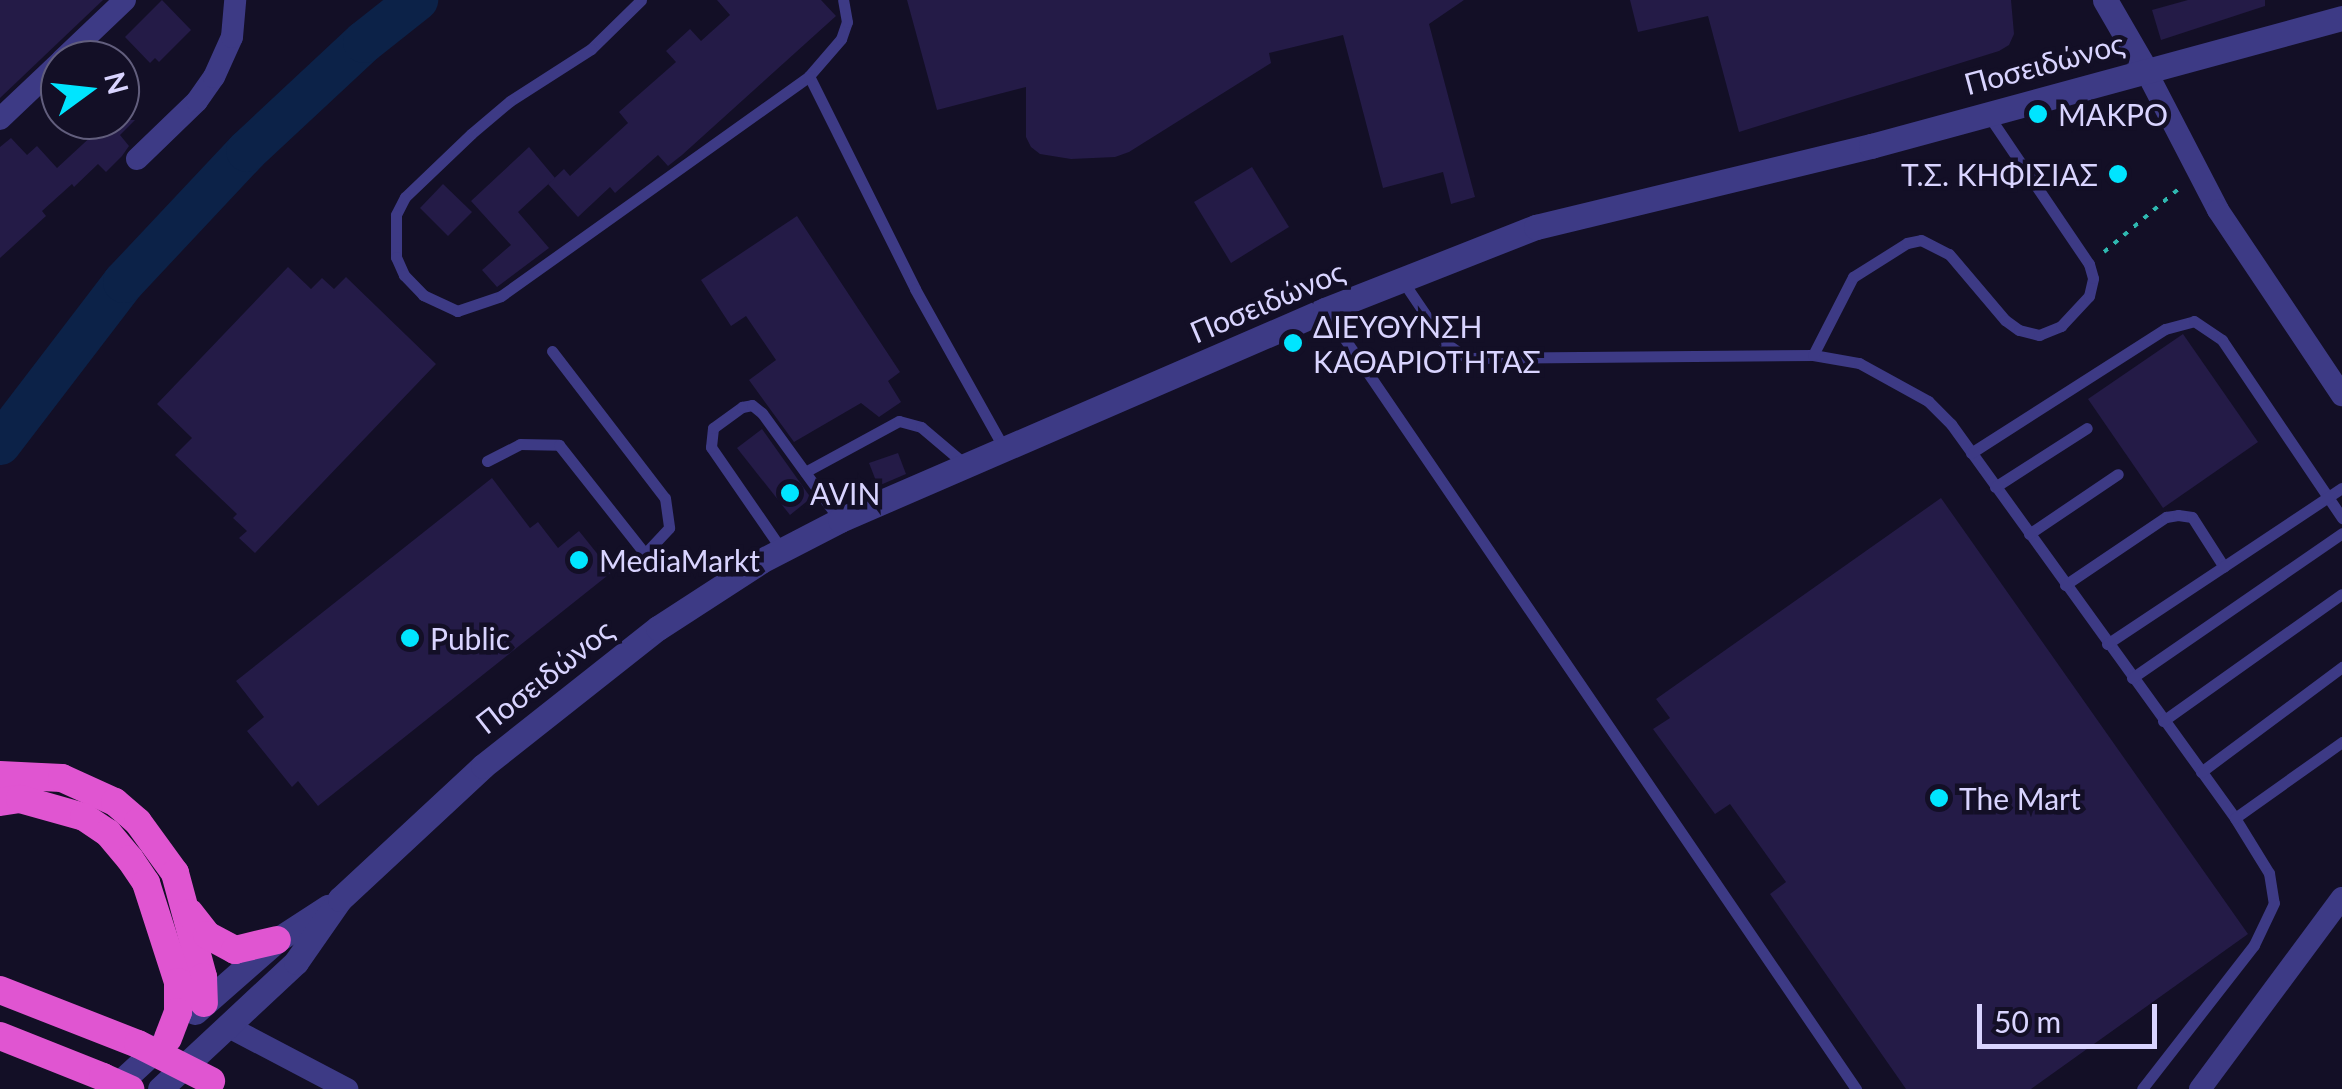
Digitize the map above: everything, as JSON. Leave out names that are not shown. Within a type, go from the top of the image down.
[{"type":"highway","points":[[0,775],[62,778],[115,802],[158,844],[175,873],[187,907],[204,1003]]},
{"type":"highway","points":[[0,802],[20,799],[84,817],[108,833],[146,883],[178,982],[178,1012],[168,1038]]},
{"type":"highway","points":[[187,907],[207,935],[222,946],[252,949],[276,940]]},
{"type":"highway","points":[[178,982],[204,1003]]},
{"type":"highway","points":[[0,990],[138,1044],[218,1085]]},
{"type":"highway","points":[[0,1036],[130,1089]]},
{"type":"street","points":[[83,40],[126,0]]},
{"type":"street","points":[[136,159],[214,77],[232,37],[235,0]]},
{"type":"street","points":[[2105,0],[2146,69],[2218,210],[2342,394]]},
{"type":"street","name":"Ποσειδώνος","points":[[160,1089],[296,962],[340,899],[423,819],[538,720],[658,628],[782,550],[840,520],[1325,310],[1536,227],[1872,146],[1985,112],[2342,18]]},
{"type":"street","points":[[4,107],[40,78]]},
{"type":"street","points":[[2200,1089],[2342,898]]},
{"type":"street","name":"Ποσειδώνος","points":[[108,1083],[168,1038],[276,940],[340,899]]},
{"type":"street","points":[[204,1003],[228,1026],[347,1089]]},
{"type":"lane","points":[[642,0],[592,49],[510,102],[471,134],[405,197],[396,216],[396,257],[404,275],[423,295],[458,311],[501,296],[808,76],[841,39],[847,22],[843,0]]},
{"type":"lane","points":[[808,76],[915,290],[1006,451]]},
{"type":"lane","points":[[1812,355],[1853,277],[1921,240],[1949,254],[2005,320],[2020,330],[2038,335],[2060,326],[2090,296],[2089,264],[1985,112]]},
{"type":"lane","points":[[1402,280],[1444,342],[1467,358],[1812,355],[1859,362],[1899,382],[1952,424],[2235,818],[2269,874],[2274,903],[2270,918],[2228,982],[2142,1089]]},
{"type":"lane","points":[[1325,310],[1856,1089]]},
{"type":"lane","points":[[1971,453],[2164,329],[2194,321],[2222,340],[2342,518]]},
{"type":"lane","points":[[552,351],[665,498],[669,528],[645,554]]},
{"type":"lane","points":[[782,550],[711,447],[713,428],[752,405],[840,520]]},
{"type":"lane","points":[[806,472],[899,422],[921,427],[968,467]]},
{"type":"lane","points":[[1995,486],[2087,428]]},
{"type":"lane","points":[[487,461],[520,444],[559,445],[656,568]]},
{"type":"lane","points":[[2029,534],[2118,474]]},
{"type":"lane","points":[[2108,644],[2342,488]]},
{"type":"lane","points":[[2066,585],[2166,517],[2178,514],[2192,518],[2224,567]]},
{"type":"lane","points":[[2132,678],[2342,532]]},
{"type":"lane","points":[[2164,720],[2342,594]]},
{"type":"lane","points":[[2201,772],[2342,667]]},
{"type":"lane","points":[[2235,818],[2342,742]]},
{"type":"path","points":[[2097,258],[2185,184]]},
{"type":"building","points":[[0,0],[103,0],[61,40],[40,40],[40,60],[0,98]]},
{"type":"building","points":[[162,0],[191,30],[159,62],[155,58],[150,63],[140,53],[140,40],[125,37]]},
{"type":"building","points":[[717,0],[821,0],[836,16],[668,166],[658,155],[615,193],[610,187],[578,217],[548,184],[564,169],[570,176],[628,123],[619,112],[676,62],[666,51],[690,29],[701,41],[730,15]]},
{"type":"building","points":[[907,0],[1464,0],[1429,24],[1475,197],[1451,204],[1443,172],[1383,188],[1343,35],[1269,53],[1271,63],[1129,152],[1115,157],[1071,159],[1040,154],[1031,147],[1026,137],[1026,87],[937,110]]},
{"type":"building","points":[[1630,0],[2011,0],[2014,34],[2009,45],[1999,51],[1739,132],[1708,16],[1638,32]]},
{"type":"building","points":[[2188,0],[2265,0],[2265,6],[2161,40],[2152,10]]},
{"type":"building","points":[[11,138],[27,155],[37,146],[57,168],[87,140],[124,140],[129,146],[106,172],[98,164],[74,187],[72,184],[42,211],[46,216],[0,258],[0,147]]},
{"type":"building","points":[[529,147],[555,178],[518,212],[549,248],[497,287],[482,270],[511,245],[471,201]]},
{"type":"building","points":[[1252,167],[1289,227],[1231,263],[1194,202]]},
{"type":"building","points":[[443,184],[472,212],[448,236],[420,208]]},
{"type":"building","points":[[797,216],[900,372],[888,381],[901,402],[879,417],[861,403],[794,442],[749,380],[776,360],[746,316],[731,326],[701,280]]},
{"type":"building","points":[[288,267],[311,289],[322,278],[334,289],[346,277],[436,364],[255,553],[239,538],[247,531],[233,518],[237,514],[175,455],[192,438],[157,404]]},
{"type":"building","points":[[2183,334],[2258,442],[2163,508],[2088,399]]},
{"type":"building","points":[[762,429],[811,498],[790,515],[737,448]]},
{"type":"building","points":[[898,453],[906,474],[878,486],[869,463]]},
{"type":"building","name":"Public","points":[[492,478],[530,528],[538,522],[558,548],[579,531],[612,572],[318,806],[298,781],[292,787],[247,731],[264,717],[236,681]]},
{"type":"building","name":"The Mart","points":[[1941,498],[2248,934],[2031,1089],[1906,1089],[1770,894],[1786,882],[1730,804],[1715,814],[1653,729],[1670,718],[1656,699]]},
{"type":"waterway","points":[[0,444],[124,282],[247,151],[364,42],[417,0]]},
{"type":"place","name":"ΜΑΚΡΟ","points":[[2038,114]]},
{"type":"place","name":"Τ.Σ. ΚΗΦΙΣΙΑΣ","points":[[2118,174]]},
{"type":"place","name":"ΔΙΕΥΘΥΝΣΗ ΚΑΘΑΡΙΟΤΗΤΑΣ","points":[[1293,343]]},
{"type":"place","name":"AVIN","points":[[790,493]]},
{"type":"place","name":"MediaMarkt","points":[[579,560]]},
{"type":"place","name":"Public","points":[[410,638]]},
{"type":"place","name":"The Mart","points":[[1939,798]]}]
